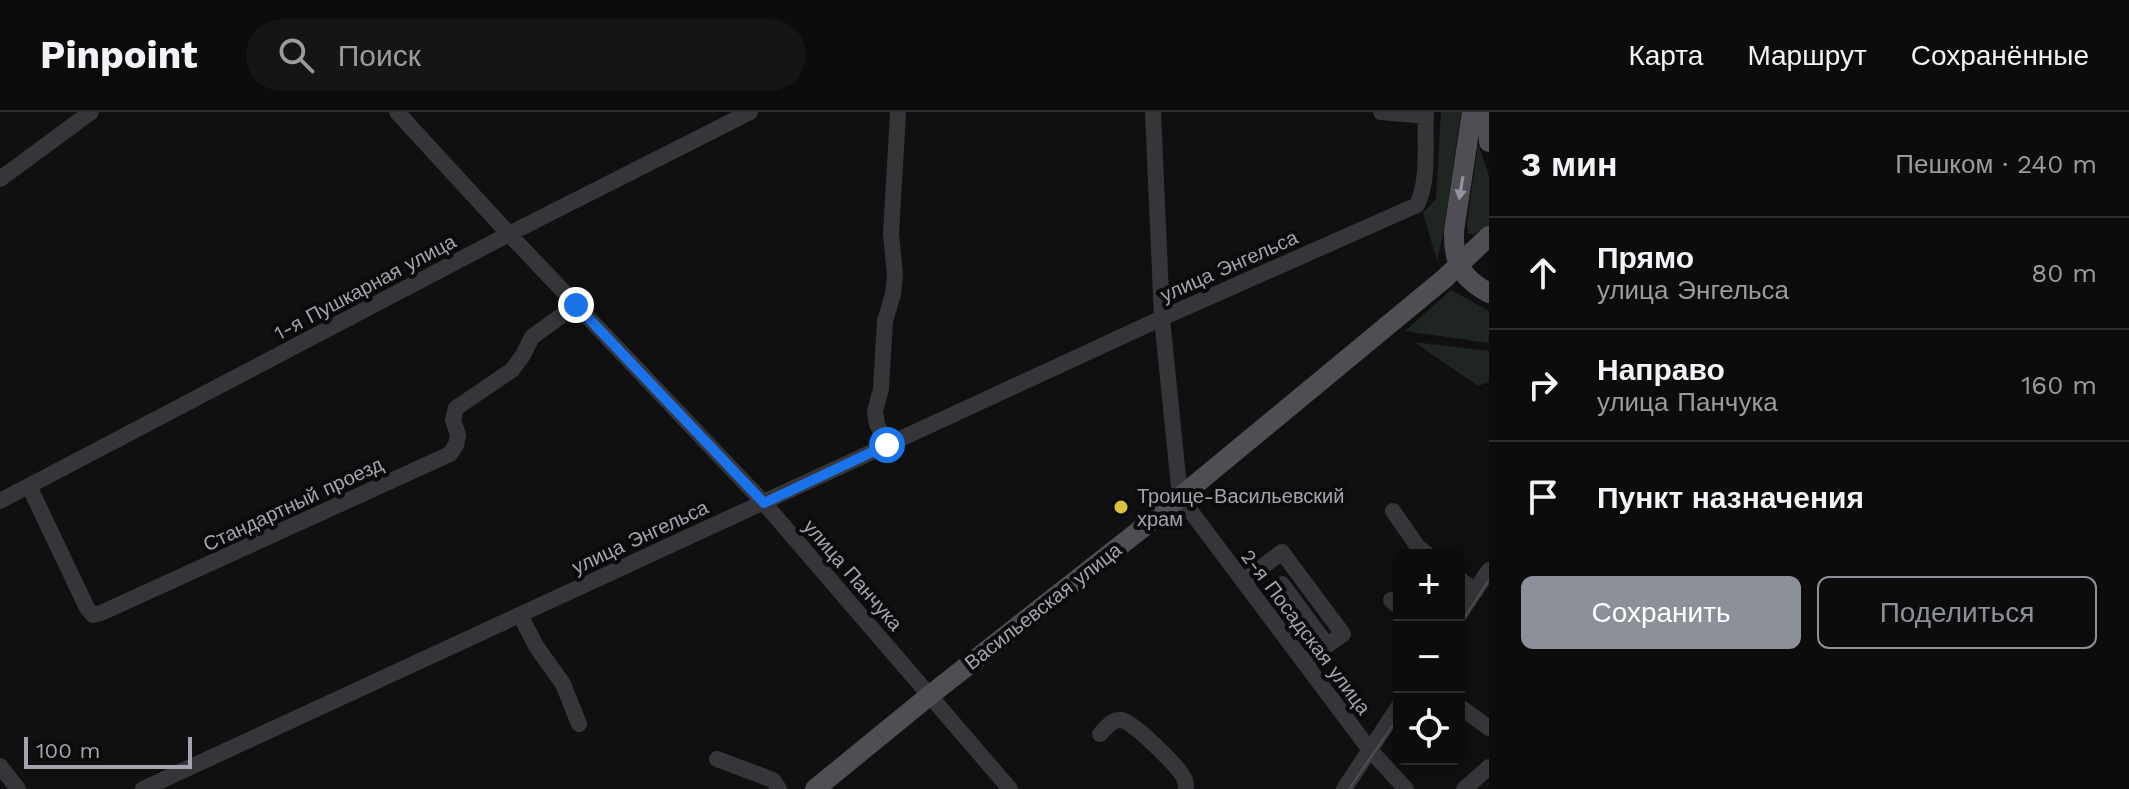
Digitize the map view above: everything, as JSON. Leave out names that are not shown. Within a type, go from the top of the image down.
[{"type":"main road","points":[[1472,112],[1454,247],[1465,276],[1489,293]]},
{"type":"main road","points":[[1487,112],[1489,142]]},
{"type":"main road","name":"Васильевская улица","points":[[815,789],[1180,497],[1445,278],[1489,236]]},
{"type":"street","points":[[0,179],[91,112]]},
{"type":"street","name":"улица Панчука","points":[[397,112],[764,503],[1010,789]]},
{"type":"street","name":"1-я Пушкарная улица","points":[[0,501],[509,234],[750,112]]},
{"type":"street","points":[[887,445],[877,424],[875,411],[881,389],[885,321],[895,275],[891,234],[898,112]]},
{"type":"street","points":[[1153,112],[1162,318],[1180,497]]},
{"type":"street","points":[[1381,112],[1426,114]]},
{"type":"street","name":"улица Энгельса","points":[[143,789],[1162,318],[1417,205],[1424,182],[1426,114]]},
{"type":"street","name":"Стандартный проезд","points":[[29,486],[87,608],[93,615],[101,613],[450,454],[458,435],[453,420],[456,408],[512,370],[532,337],[576,305]]},
{"type":"street","name":"2-я Посадская улица","points":[[1180,497],[1370,750],[1406,789]]},
{"type":"street","points":[[1393,511],[1420,549]]},
{"type":"street","points":[[1243,581],[1282,552],[1343,634],[1304,662]]},
{"type":"street","points":[[1465,607],[1489,570]]},
{"type":"street","points":[[1465,583],[1476,591]]},
{"type":"street","points":[[1282,584],[1327,645]]},
{"type":"street","points":[[520,615],[536,646],[563,684],[579,724]]},
{"type":"street","points":[[1465,710],[1489,728]]},
{"type":"street","points":[[1344,789],[1393,715]]},
{"type":"street","points":[[1100,734],[1114,721],[1128,722],[1156,746],[1184,777],[1186,789]]},
{"type":"street","points":[[717,759],[773,780],[779,789]]},
{"type":"street","points":[[0,766],[18,789]]},
{"type":"street","points":[[1464,789],[1489,767]]},
{"type":"shaded area","points":[[1441,112],[1461,112],[1437,261],[1423,213],[1436,199]]},
{"type":"shaded area","points":[[1478,144],[1489,176],[1489,226],[1473,235],[1468,233],[1467,222]]},
{"type":"shaded area","points":[[1451,290],[1489,311],[1489,343],[1405,331]]},
{"type":"shaded area","points":[[1414,342],[1489,351],[1489,382],[1478,386]]},
{"type":"tram line","points":[[1462,621],[1489,580]]},
{"type":"tram line","points":[[1349,789],[1393,725]]},
{"type":"place","name":"Троице-Васильевский храм","points":[[1121,507]]},
{"type":"route","points":[[576,305],[764,503],[887,445]]}]
